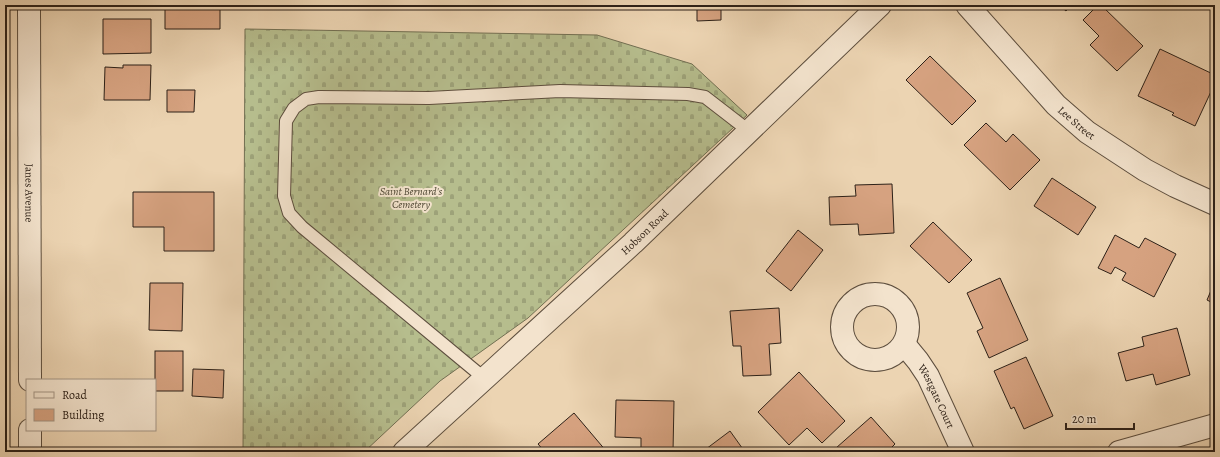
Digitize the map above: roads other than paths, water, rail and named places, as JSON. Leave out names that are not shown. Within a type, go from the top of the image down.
[{"type":"street","name":"Janes Avenue","points":[[29,5],[30,379]]},
{"type":"street","name":"Hobson Road","points":[[404,452],[633,243],[880,5]]},
{"type":"street","name":"Lee Street","points":[[967,5],[1056,105],[1087,132],[1145,170],[1175,186],[1215,204]]},
{"type":"street","name":"Westgate Court","points":[[904,344],[928,376],[963,452]]},
{"type":"street","points":[[1119,452],[1215,425]]},
{"type":"street","points":[[30,431],[30,452]]},
{"type":"lane","points":[[484,378],[302,227],[289,213],[284,196],[286,121],[294,108],[306,99],[319,97],[429,98],[560,91],[688,94],[705,98],[749,131]]},
{"type":"park label","name":"Saint Bernard's Cemetery","points":[[411,197]]}]
